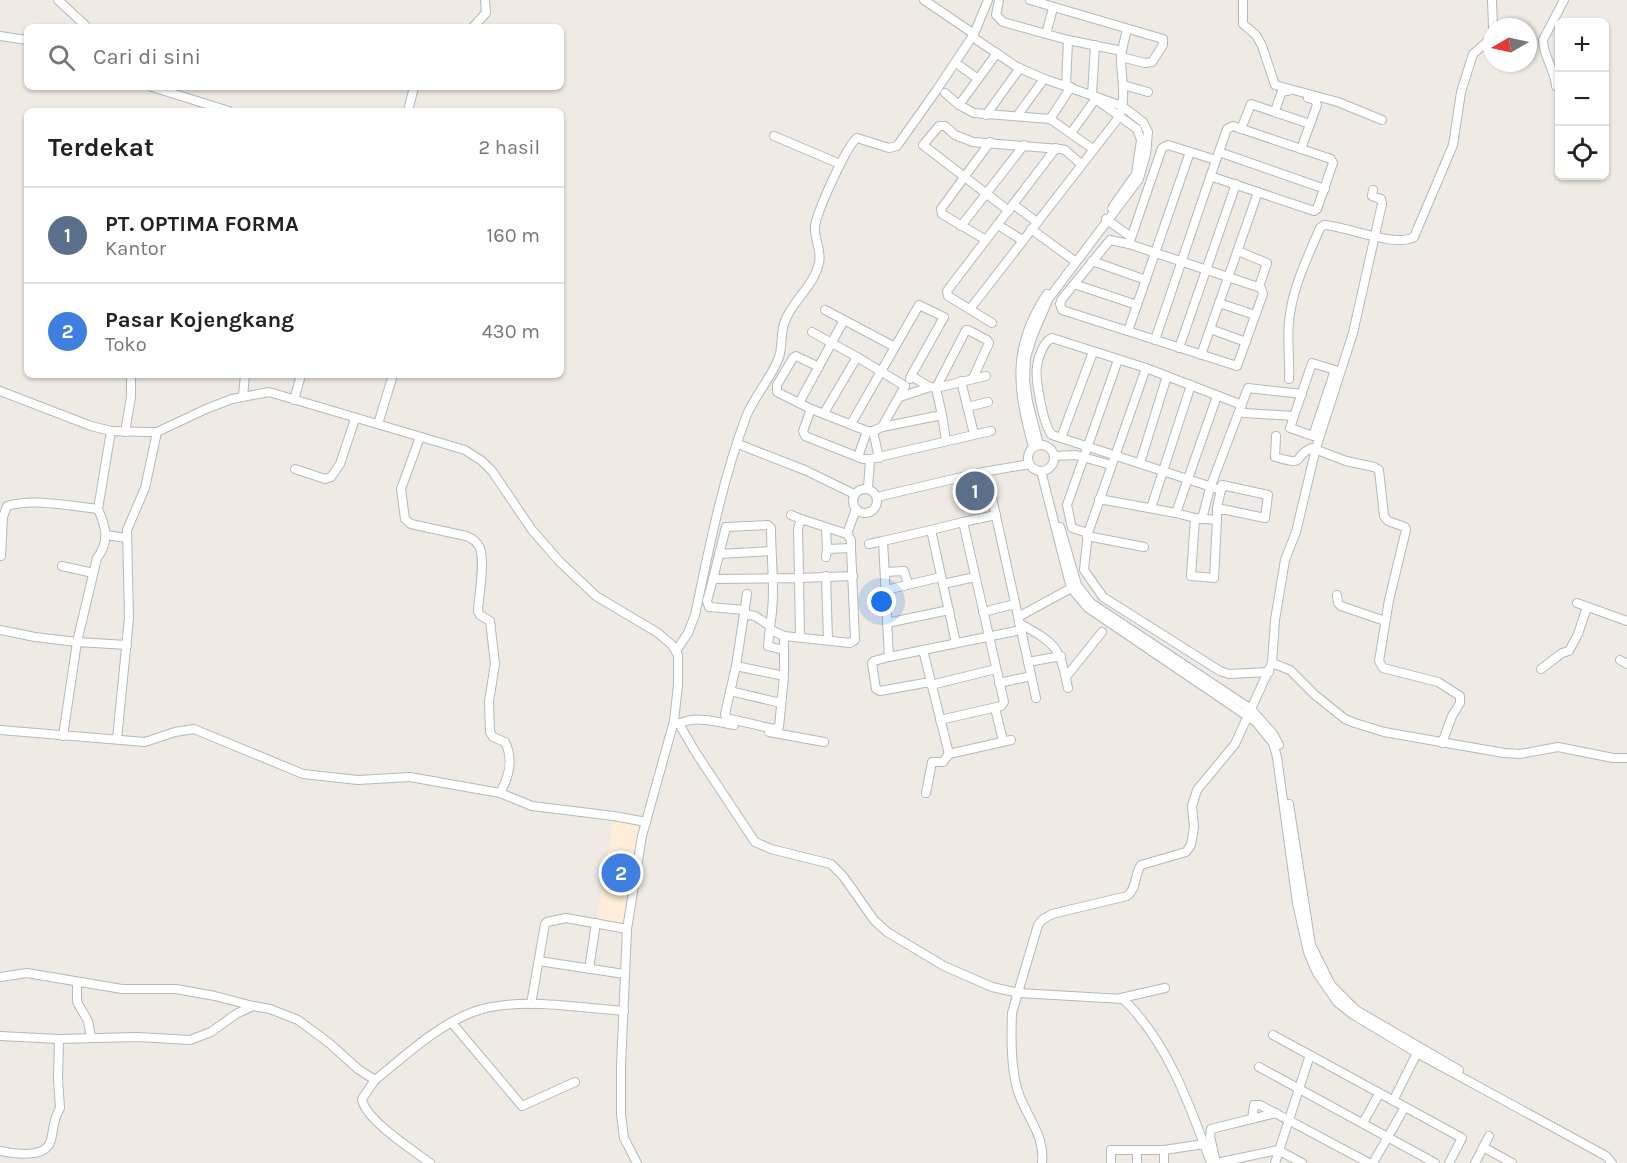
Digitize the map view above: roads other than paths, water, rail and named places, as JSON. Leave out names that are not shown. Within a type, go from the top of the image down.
[{"type":"street","points":[[58,0],[83,24]]},
{"type":"street","points":[[476,24],[486,12],[485,0]]},
{"type":"street","points":[[924,0],[1020,68],[1122,106],[1145,124],[1148,132],[1147,147],[1139,179],[1049,298],[1033,334],[1026,357],[1025,380],[1036,446]]},
{"type":"street","points":[[676,651],[682,644],[695,615],[729,472],[747,416],[777,361],[782,328],[788,314],[814,276],[820,254],[815,235],[816,221],[845,152],[857,138],[889,148],[897,146],[976,37],[988,0]]},
{"type":"street","points":[[999,0],[996,15],[999,20],[1068,40],[1095,45],[1149,63],[1152,62],[1164,41],[1159,36],[1126,29],[1030,0]]},
{"type":"street","points":[[1243,0],[1243,24],[1256,35],[1273,80],[1279,86],[1338,102],[1382,120]]},
{"type":"street","points":[[1492,0],[1493,18]]},
{"type":"street","points":[[1555,76],[1543,46],[1543,40],[1564,0]]},
{"type":"street","points":[[1046,34],[1053,8]]},
{"type":"street","points":[[970,309],[1119,117],[1122,106],[1122,54],[1126,29]]},
{"type":"street","points":[[0,36],[24,40]]},
{"type":"street","points":[[1050,118],[1068,86],[1068,40]]},
{"type":"street","points":[[1071,133],[1095,97],[1095,45]]},
{"type":"street","points":[[1289,379],[1289,326],[1295,290],[1305,261],[1321,227],[1336,226],[1403,241],[1411,239],[1416,234],[1453,146],[1461,92],[1473,54],[1483,45]]},
{"type":"street","points":[[958,105],[997,53]]},
{"type":"street","points":[[960,66],[978,79]]},
{"type":"street","points":[[986,115],[1020,68]]},
{"type":"street","points":[[1017,116],[1044,78]]},
{"type":"street","points":[[1123,86],[1148,92]]},
{"type":"street","points":[[162,90],[219,108]]},
{"type":"street","points":[[409,108],[413,90]]},
{"type":"street","points":[[1275,111],[1283,90],[1315,100],[1317,105],[1301,149]]},
{"type":"street","points":[[945,93],[969,111],[986,115],[1050,118],[1093,149]]},
{"type":"street","points":[[1036,446],[1020,387],[1021,357],[1039,305],[1072,259],[1107,219],[1134,178],[1141,152],[1140,134],[1137,129],[1095,97]]},
{"type":"street","points":[[1241,129],[1251,104],[1310,124]]},
{"type":"street","points":[[1072,259],[1011,208],[987,194],[923,145],[928,137],[942,126],[962,139],[1065,150],[1081,164]]},
{"type":"street","points":[[1155,340],[1210,176],[1227,129],[1233,126],[1333,160],[1317,209],[1314,211],[1210,176]]},
{"type":"street","points":[[774,136],[840,164]]},
{"type":"street","points":[[986,240],[942,214],[940,208],[990,142]]},
{"type":"street","points":[[961,226],[1024,145]]},
{"type":"street","points":[[1130,240],[1162,148],[1168,145],[1216,160]]},
{"type":"street","points":[[992,323],[948,296],[946,291],[1056,148]]},
{"type":"street","points":[[1128,332],[1190,152]]},
{"type":"street","points":[[1219,152],[1324,189]]},
{"type":"street","points":[[1179,348],[1236,184]]},
{"type":"street","points":[[1042,1163],[1042,1147],[1020,1096],[1015,1073],[1012,1019],[1038,926],[1042,920],[1052,914],[1126,896],[1133,890],[1136,872],[1141,865],[1186,852],[1194,836],[1192,806],[1197,789],[1235,744],[1260,692],[1272,663],[1275,620],[1285,560],[1296,532],[1316,448],[1353,333],[1382,202],[1381,199],[1372,196],[1373,189]]},
{"type":"street","points":[[1201,355],[1258,192]]},
{"type":"street","points":[[1107,219],[1130,240],[1155,253],[1259,287],[1263,294],[1236,366],[1062,310],[1060,304],[1062,299],[1108,241],[1130,240]]},
{"type":"street","points":[[998,225],[1022,240]]},
{"type":"street","points":[[1238,251],[1267,262],[1259,287]]},
{"type":"street","points":[[1092,261],[1146,280]]},
{"type":"street","points":[[1074,284],[1137,305]]},
{"type":"street","points":[[1219,303],[1255,315]]},
{"type":"street","points":[[851,424],[919,305],[943,316],[944,319],[882,427]]},
{"type":"street","points":[[825,310],[895,347]]},
{"type":"street","points":[[799,403],[844,320]]},
{"type":"street","points":[[1210,329],[1246,342]]},
{"type":"street","points":[[933,388],[966,330],[989,343],[974,378]]},
{"type":"street","points":[[812,332],[905,386]]},
{"type":"street","points":[[1221,490],[1052,435],[1047,427],[1037,364],[1047,341],[1050,338],[1068,342],[1146,368],[1191,385],[1243,409],[1294,417]]},
{"type":"street","points":[[1061,438],[1093,352]]},
{"type":"street","points":[[819,367],[796,356],[777,386],[777,392],[811,409],[870,431],[942,414]]},
{"type":"street","points":[[824,413],[857,357]]},
{"type":"street","points":[[1118,360],[1067,506],[1072,528],[1087,535],[1144,547]]},
{"type":"street","points":[[1312,363],[1335,370],[1313,436],[1290,428],[1294,417],[1312,363]]},
{"type":"street","points":[[1146,368],[1098,499],[1087,535],[1084,570],[1103,597],[1220,671],[1229,674],[1269,672]]},
{"type":"street","points":[[911,376],[933,388],[942,414],[946,440]]},
{"type":"street","points":[[900,397],[986,376]]},
{"type":"street","points":[[1140,463],[1167,376]]},
{"type":"street","points":[[126,432],[131,378]]},
{"type":"street","points":[[243,396],[245,378]]},
{"type":"street","points":[[294,400],[300,378]]},
{"type":"street","points":[[378,424],[392,378]]},
{"type":"street","points":[[961,381],[974,434]]},
{"type":"street","points":[[1151,508],[1191,385]]},
{"type":"street","points":[[1217,508],[1265,518],[1269,495],[1222,485],[1217,508],[1214,578],[1191,576],[1198,518],[1243,409],[1248,388],[1302,394]]},
{"type":"street","points":[[0,391],[91,426],[126,432],[157,432],[206,409],[243,396],[269,392],[465,450],[492,471],[543,545],[576,577],[601,600],[644,623],[666,639],[676,651],[679,673],[677,723],[646,822],[627,929],[621,1066],[622,1126],[627,1144],[637,1163]]},
{"type":"street","points":[[1176,513],[1217,396]]},
{"type":"street","points":[[967,407],[988,402]]},
{"type":"street","points":[[811,409],[803,431],[805,436],[870,459],[991,431]]},
{"type":"street","points":[[295,469],[325,478],[331,477],[340,464],[355,419]]},
{"type":"street","points":[[63,736],[77,642],[97,558],[104,549],[106,535],[98,509],[111,431]]},
{"type":"street","points":[[858,456],[870,431]]},
{"type":"street","points":[[870,431],[879,458]]},
{"type":"street","points":[[117,739],[127,645],[129,585],[127,538],[129,526],[140,503],[149,472],[157,432]]},
{"type":"street","points":[[1276,436],[1274,455],[1278,459],[1295,462],[1300,460],[1310,448],[1316,448],[1346,461],[1377,468],[1381,476],[1384,516],[1388,521],[1405,527],[1379,658],[1381,666],[1392,671],[1438,682],[1460,696],[1460,703],[1442,743]]},
{"type":"street","points":[[420,437],[401,489],[405,519],[411,524],[472,538],[480,548],[478,611],[490,621],[495,664],[489,701],[490,732],[492,736],[505,742],[509,757],[509,774],[500,793]]},
{"type":"street","points":[[738,444],[807,471],[854,494]]},
{"type":"street","points":[[1036,446],[1047,447],[1054,456]]},
{"type":"street","points":[[1036,446],[1028,455],[1030,464],[1034,469],[1044,471]]},
{"type":"street","points":[[1054,456],[1076,455],[1111,465]]},
{"type":"street","points":[[1044,471],[1052,464],[1054,456]]},
{"type":"street","points":[[868,488],[870,459]]},
{"type":"street","points":[[877,497],[983,472],[1030,464]]},
{"type":"street","points":[[1044,471],[1074,586],[1088,608],[1249,712],[1273,743],[1277,757],[1297,903],[1308,952],[1317,973],[1337,1002],[1352,1014],[1606,1156],[1612,1163]]},
{"type":"street","points":[[868,488],[877,497],[875,507],[870,512],[863,513],[856,509],[853,502],[854,494],[861,489],[868,488]]},
{"type":"street","points":[[992,498],[1036,698]]},
{"type":"street","points":[[1098,499],[1217,520]]},
{"type":"street","points":[[1,556],[3,517],[7,506],[48,504],[98,509]]},
{"type":"street","points":[[783,650],[768,646],[770,628],[773,612],[771,525],[726,527],[707,601],[709,607],[744,612],[755,616],[770,628],[784,636],[850,643],[855,640],[851,540],[848,534],[856,509]]},
{"type":"street","points":[[792,515],[848,534]]},
{"type":"street","points":[[869,544],[996,515]]},
{"type":"street","points":[[800,638],[798,529],[801,519]]},
{"type":"street","points":[[940,720],[1004,704],[963,522]]},
{"type":"street","points":[[826,528],[826,553],[851,548]]},
{"type":"street","points":[[931,530],[956,643]]},
{"type":"street","points":[[106,535],[127,538]]},
{"type":"street","points":[[883,541],[889,657]]},
{"type":"street","points":[[719,554],[771,551]]},
{"type":"street","points":[[62,566],[93,573]]},
{"type":"street","points":[[885,572],[904,571],[908,585]]},
{"type":"street","points":[[826,576],[828,640]]},
{"type":"street","points":[[713,579],[853,576]]},
{"type":"street","points":[[886,590],[975,577]]},
{"type":"street","points":[[996,669],[882,692],[878,690],[872,663],[889,657],[989,636],[1019,623],[1074,586]]},
{"type":"street","points":[[747,594],[736,666],[725,714],[728,719],[777,728],[781,703],[784,636]]},
{"type":"street","points":[[1337,595],[1341,606],[1385,621]]},
{"type":"street","points":[[1577,603],[1627,621]]},
{"type":"street","points":[[983,612],[1015,604]]},
{"type":"street","points":[[1541,669],[1562,653],[1569,651],[1578,634],[1587,607]]},
{"type":"street","points":[[887,623],[949,610]]},
{"type":"street","points":[[755,616],[773,612]]},
{"type":"street","points":[[1019,623],[1049,640],[1061,656],[1068,688]]},
{"type":"street","points":[[0,630],[35,638],[127,645]]},
{"type":"street","points":[[1066,677],[1102,632]]},
{"type":"street","points":[[923,650],[949,754]]},
{"type":"street","points":[[1028,662],[1061,656]]},
{"type":"street","points":[[1272,663],[1290,670],[1315,695],[1346,719],[1384,732],[1520,754],[1558,747],[1613,758],[1627,758]]},
{"type":"street","points":[[736,666],[783,676]]},
{"type":"street","points":[[999,683],[1031,676]]},
{"type":"street","points":[[730,691],[781,703]]},
{"type":"street","points":[[926,793],[932,762],[943,762],[949,754],[1007,741],[995,708]]},
{"type":"street","points":[[677,723],[696,719],[824,742]]},
{"type":"street","points":[[677,723],[755,842],[771,849],[831,864],[886,932],[944,966],[992,987],[1018,993],[1121,998],[1165,988]]},
{"type":"street","points":[[0,730],[145,742],[175,732],[195,729],[298,773],[358,780],[410,777],[500,793],[532,806],[646,822]]},
{"type":"street","points":[[531,1004],[547,922],[566,918],[627,929]]},
{"type":"street","points":[[589,969],[596,923]]},
{"type":"street","points":[[539,961],[624,974]]},
{"type":"street","points":[[0,978],[27,973],[137,990],[176,989],[270,1009],[294,1017],[375,1080]]},
{"type":"street","points":[[77,982],[77,1002],[88,1021],[91,1038]]},
{"type":"street","points":[[1121,998],[1126,1001],[1157,1040],[1171,1066],[1211,1163]]},
{"type":"street","points":[[430,1163],[383,1127],[368,1111],[363,1098],[375,1080],[419,1045],[452,1023],[477,1011],[514,1004],[624,1011]]},
{"type":"street","points":[[0,1036],[59,1039],[137,1037],[196,1039],[253,1006]]},
{"type":"street","points":[[452,1023],[522,1106],[575,1082]]},
{"type":"street","points":[[1273,1035],[1462,1138],[1449,1163]]},
{"type":"street","points":[[0,1151],[32,1153],[43,1151],[49,1145],[55,1116],[60,1107],[59,1039]]},
{"type":"street","points":[[1393,1101],[1418,1051]]},
{"type":"street","points":[[1418,1051],[1607,1150],[1617,1163]]},
{"type":"street","points":[[1275,1163],[1310,1055]]},
{"type":"street","points":[[1259,1067],[1436,1163]]},
{"type":"street","points":[[1363,1123],[1379,1094]]},
{"type":"street","points":[[1252,1119],[1255,1104],[1371,1163],[1405,1107]]},
{"type":"street","points":[[1276,1113],[1210,1129],[1216,1163],[1278,1150],[1302,1163]]},
{"type":"street","points":[[1474,1163],[1489,1136]]},
{"type":"street","points":[[1111,1163],[1111,1150],[1164,1150],[1204,1144]]},
{"type":"street","points":[[1483,1148],[1512,1163]]},
{"type":"street","points":[[1137,1150],[1137,1163]]},
{"type":"street","points":[[1164,1150],[1164,1162]]},
{"type":"place","name":"PT. OPTIMA FORMA","points":[[975,491]]},
{"type":"place","name":"Pasar Kojengkang","points":[[621,873]]}]
